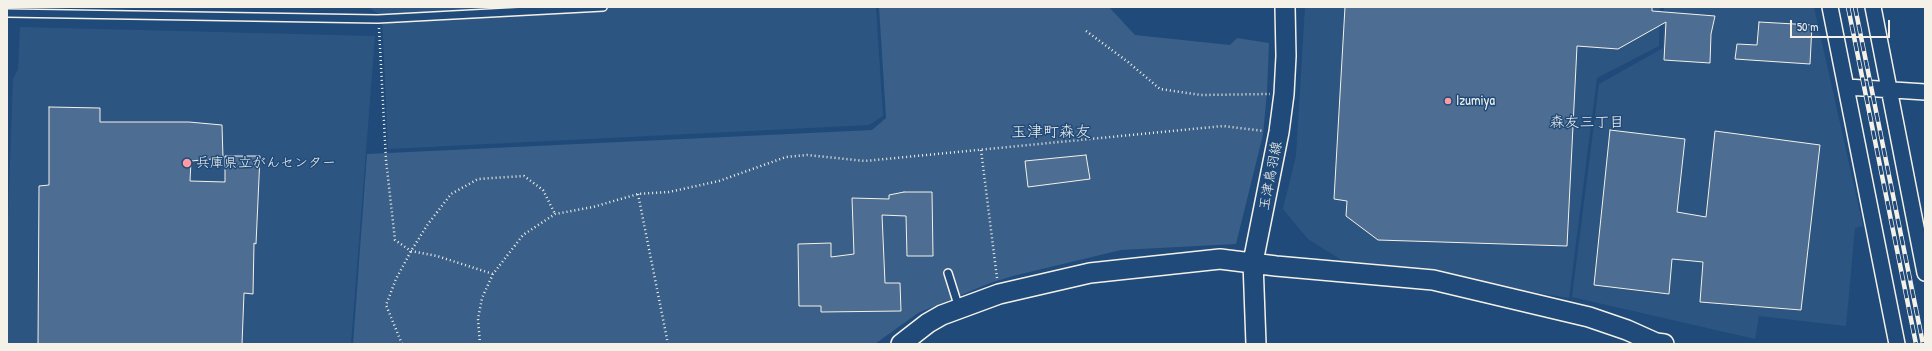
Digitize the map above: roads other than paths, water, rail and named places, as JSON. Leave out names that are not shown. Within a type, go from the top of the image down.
[{"type":"street","name":"玉津鳥羽線","points":[[1256,344],[1253,262],[1279,132],[1284,94],[1286,56],[1285,7]]},
{"type":"street","points":[[1830,7],[1897,344]]},
{"type":"street","points":[[1872,7],[1922,242],[1925,273]]},
{"type":"street","points":[[1847,87],[1889,88],[1925,92]]},
{"type":"street","points":[[902,344],[928,323],[960,308],[998,294],[1090,272],[1220,259],[1276,266],[1433,280],[1589,317],[1627,330],[1656,343],[1664,344]]},
{"type":"lane","points":[[7,13],[378,19],[603,7]]},
{"type":"lane","points":[[948,273],[960,308]]},
{"type":"railway","points":[[1848,7],[1916,344]]},
{"type":"railway","points":[[1855,7],[1923,344]]},
{"type":"place","name":"Izumiya","points":[[1448,101]]},
{"type":"place","name":"兵庫県立がんセンター","points":[[187,163]]},
{"type":"district","name":"森友三丁目","points":[[1587,123]]},
{"type":"district","name":"玉津町森友","points":[[1051,133]]}]
